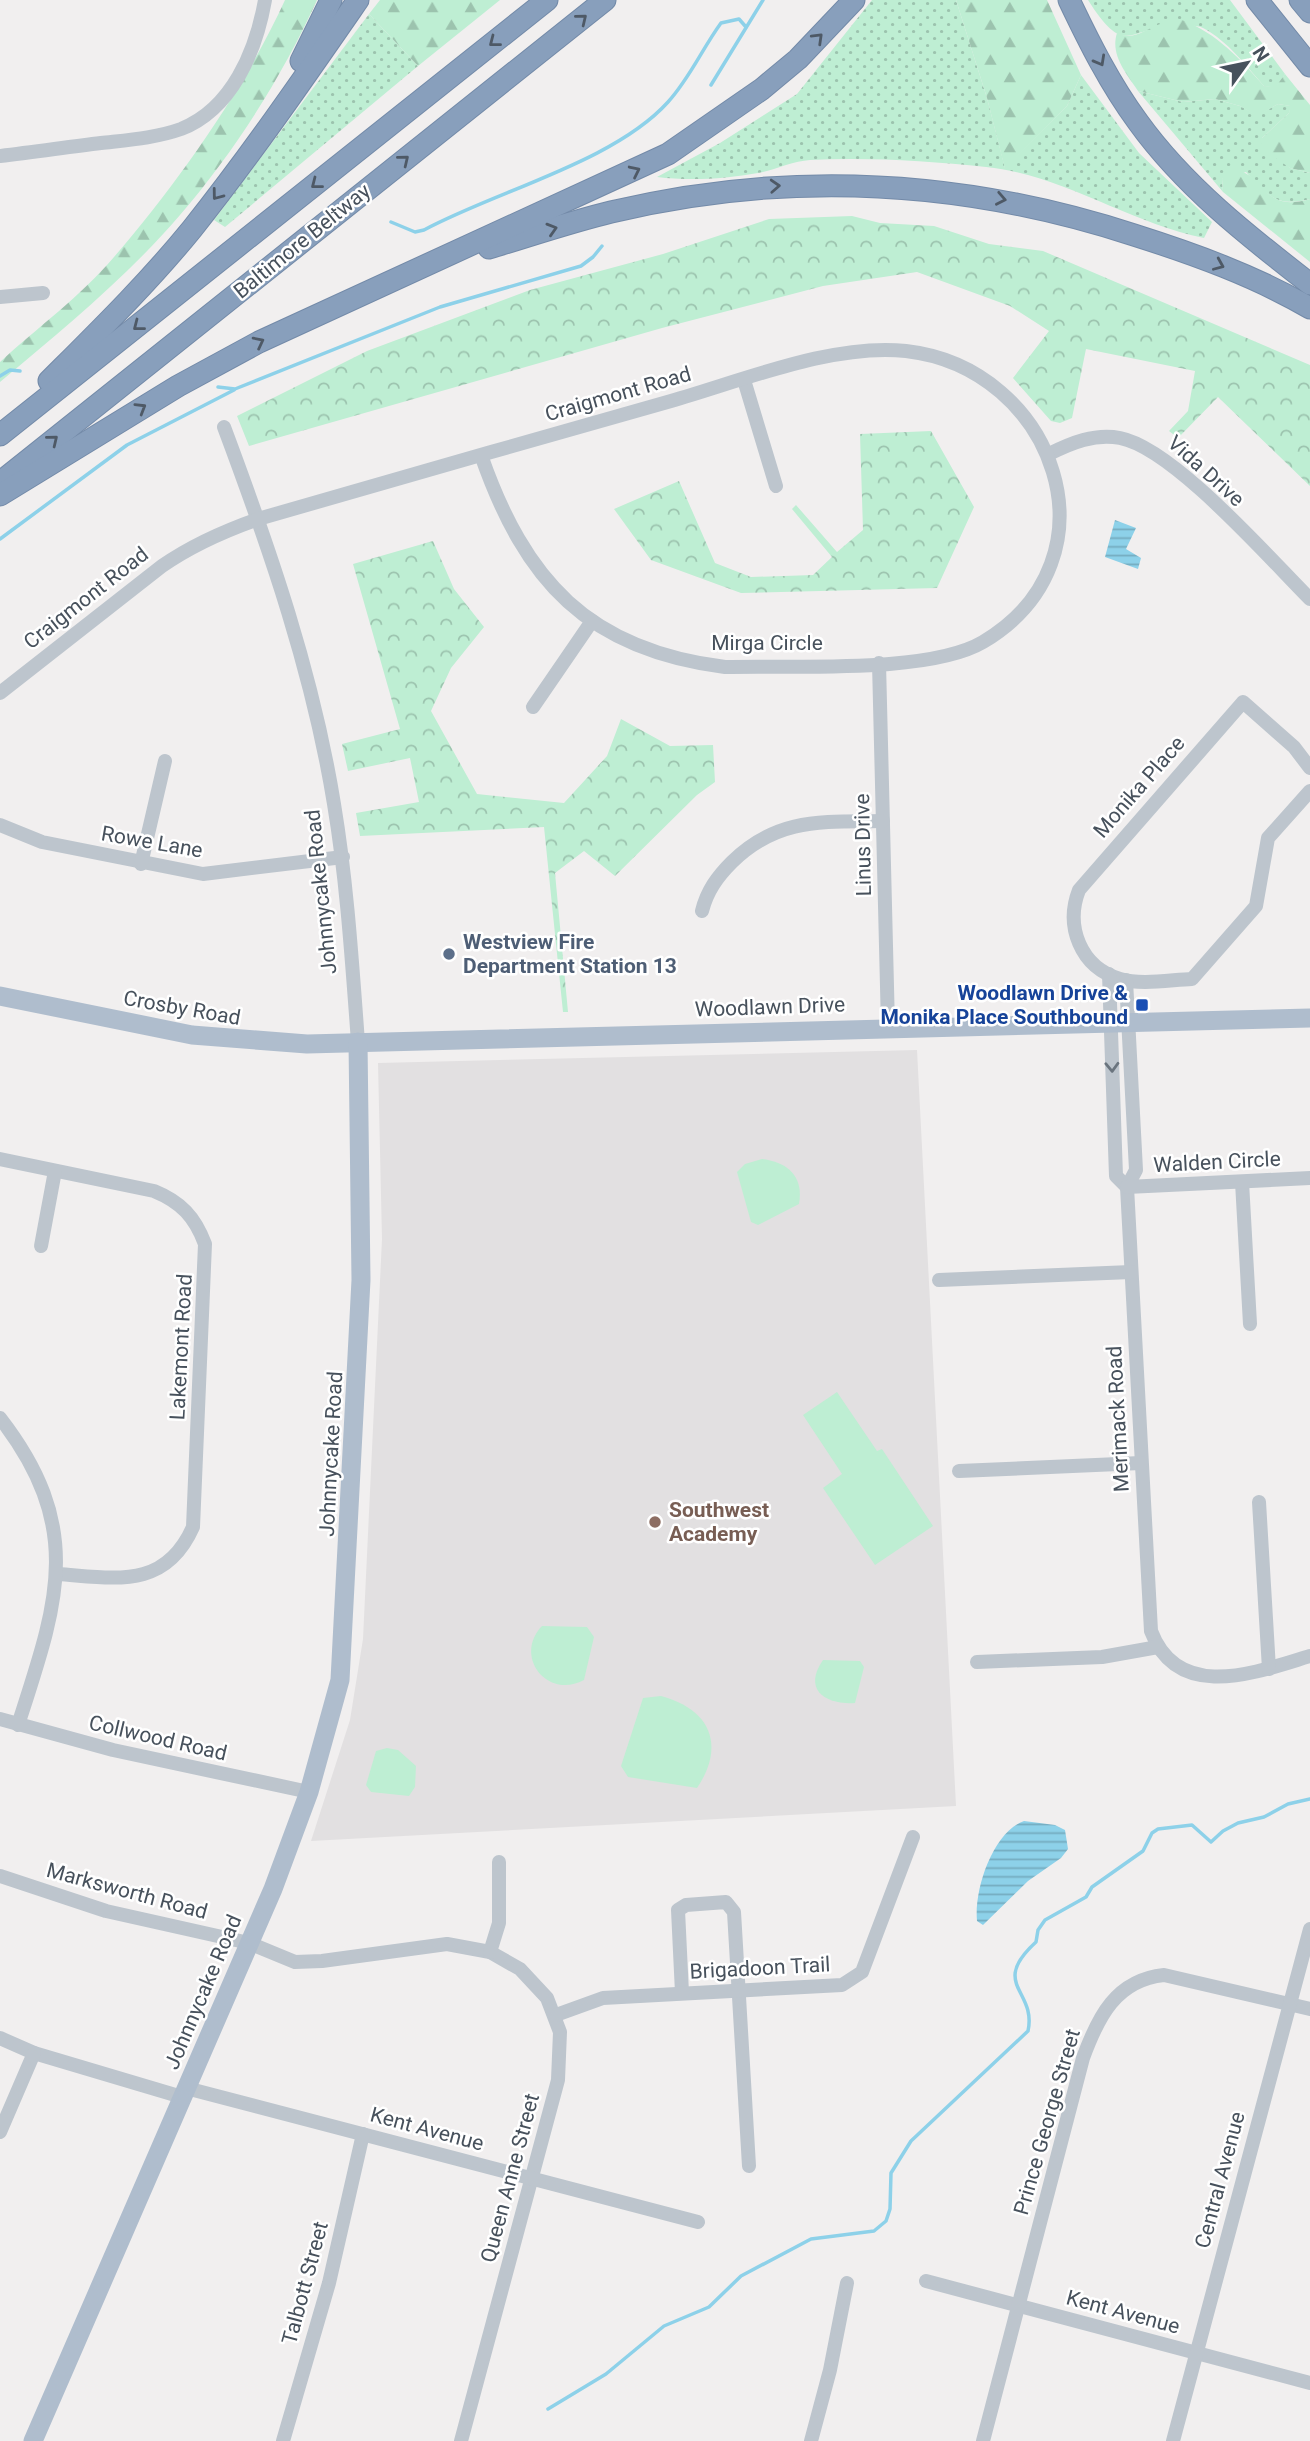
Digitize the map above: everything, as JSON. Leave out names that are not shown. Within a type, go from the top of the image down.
[{"type":"highway","points":[[243,161],[310,46],[331,0]]},
{"type":"highway","points":[[0,429],[97,334],[191,230],[284,108],[358,0]]},
{"type":"highway","name":"Baltimore Beltway","points":[[0,435],[547,0]]},
{"type":"highway","name":"Baltimore Beltway","points":[[0,482],[605,0]]},
{"type":"highway","points":[[0,495],[178,386],[259,342],[668,154],[762,89],[806,50],[854,0]]},
{"type":"highway","points":[[1069,0],[1110,79],[1139,123],[1185,177],[1224,215],[1310,284]]},
{"type":"highway","points":[[1257,0],[1310,66]]},
{"type":"highway","points":[[1300,0],[1310,12]]},
{"type":"highway","points":[[394,279],[551,229],[643,205],[766,186],[873,184],[993,198],[1052,210],[1190,253],[1310,308]]},
{"type":"main road","name":"Crosby Road","points":[[0,996],[192,1035],[260,1042],[358,1042]]},
{"type":"main road","name":"Woodlawn Drive","points":[[358,1042],[1310,1018]]},
{"type":"main road","name":"Johnnycake Road","points":[[33,2441],[249,1943],[309,1792],[338,1691],[344,1639],[363,1233],[358,1042]]},
{"type":"street","points":[[0,156],[136,139],[179,130],[197,121],[225,96],[244,68],[256,37],[265,0]]},
{"type":"street","points":[[0,297],[43,293]]},
{"type":"street","name":"Craigmont Road","points":[[0,693],[162,565],[208,538],[258,519],[853,351],[907,351],[935,357],[989,380],[1009,397],[1031,424],[1049,454],[1059,496],[1060,519],[1058,543],[1051,564],[1031,599],[1003,629],[983,642]]},
{"type":"street","points":[[744,380],[776,486]]},
{"type":"street","name":"Johnnycake Road","points":[[224,427],[258,519],[302,662],[334,801],[342,857],[358,1042]]},
{"type":"street","name":"Vida Drive","points":[[1049,454],[1070,443],[1104,437],[1121,438],[1157,453],[1310,599]]},
{"type":"street","name":"Mirga Circle","points":[[481,455],[498,504],[525,554],[566,601],[592,621],[639,646],[696,664],[725,667],[943,659],[983,642]]},
{"type":"street","points":[[533,707],[592,621]]},
{"type":"street","name":"Linus Drive","points":[[879,663],[888,1027]]},
{"type":"street","name":"Monika Place","points":[[1118,978],[1087,958],[1078,941],[1073,915],[1079,890],[1243,702],[1294,747],[1310,768]]},
{"type":"street","points":[[141,863],[164,761]]},
{"type":"street","points":[[1118,978],[1192,979],[1256,906],[1268,838],[1310,791]]},
{"type":"street","points":[[702,911],[706,896],[724,870],[752,843],[770,834],[807,823],[883,821]]},
{"type":"street","name":"Rowe Lane","points":[[0,825],[43,842],[185,873],[221,874],[342,857]]},
{"type":"street","name":"Merimack Road","points":[[1118,978],[1119,1022],[1136,1170],[1127,1187],[1149,1622],[1158,1647]]},
{"type":"street","name":"Lakemont Road","points":[[0,1159],[154,1191],[169,1197],[192,1217],[205,1244],[193,1527],[186,1542],[165,1565],[141,1577],[127,1579],[58,1574]]},
{"type":"street","points":[[41,1246],[55,1171]]},
{"type":"street","name":"Walden Circle","points":[[1127,1187],[1310,1178]]},
{"type":"street","points":[[1242,1182],[1250,1324]]},
{"type":"street","points":[[939,1280],[1131,1272]]},
{"type":"street","points":[[0,1418],[18,1440],[46,1496],[56,1545],[58,1574],[46,1639],[18,1725]]},
{"type":"street","points":[[959,1471],[1141,1463]]},
{"type":"street","points":[[1259,1502],[1269,1668]]},
{"type":"street","points":[[977,1662],[1102,1657],[1158,1647],[1172,1663],[1200,1676],[1229,1676],[1310,1656]]},
{"type":"street","name":"Collwood Road","points":[[0,1719],[113,1750],[309,1792]]},
{"type":"street","name":"Brigadoon Trail","points":[[556,2015],[603,1998],[842,1985],[857,1978],[913,1837]]},
{"type":"street","points":[[490,1952],[499,1923],[499,1861]]},
{"type":"street","name":"Marksworth Road","points":[[0,1876],[106,1911],[249,1943],[295,1962],[322,1961],[447,1944],[490,1952]]},
{"type":"street","points":[[682,1993],[678,1910],[686,1905],[726,1902],[734,1912],[749,2166]]},
{"type":"street","name":"Central Avenue","points":[[1173,2441],[1310,1929]]},
{"type":"street","name":"Queen Anne Street","points":[[461,2441],[558,2080],[560,2032],[556,2015],[531,1978],[509,1961],[490,1952]]},
{"type":"street","name":"Prince George Street","points":[[983,2441],[1083,2058],[1103,2011],[1116,1995],[1148,1977],[1164,1975],[1310,2009]]},
{"type":"street","name":"Kent Avenue","points":[[0,2038],[34,2053],[363,2134],[698,2222]]},
{"type":"street","points":[[0,2132],[34,2053]]},
{"type":"street","name":"Talbott Street","points":[[283,2441],[329,2283],[363,2134]]},
{"type":"street","name":"Kent Avenue","points":[[926,2281],[1310,2383]]},
{"type":"street","points":[[811,2441],[830,2370],[848,2283]]},
{"type":"shaded area","name":"Southwest Academy","points":[[917,1050],[956,1806],[311,1841],[350,1720],[363,1639],[382,1239],[378,1063]]},
{"type":"green space","points":[[285,0],[317,0],[273,85],[220,165],[180,215],[138,260],[0,382],[0,362],[101,271],[162,198],[230,101]]},
{"type":"green space","points":[[380,0],[500,0],[418,66],[369,14]]},
{"type":"green space","points":[[872,0],[956,0],[987,98],[1005,168],[1067,106],[1081,75],[1139,153],[1212,222],[1204,238],[1149,222],[1042,179],[986,167],[898,160],[832,159],[804,161],[733,177],[657,177],[720,143],[797,94]]},
{"type":"green space","points":[[956,0],[1047,0],[1081,75],[1067,106],[1005,169],[987,98]]},
{"type":"green space","points":[[1088,0],[1230,0],[1285,74],[1277,86],[1265,87],[1229,47],[1198,26],[1164,27],[1130,36],[1121,35],[1101,19]]},
{"type":"green space","points":[[369,14],[418,66],[225,227],[214,220]]},
{"type":"green space","points":[[1182,20],[1217,40],[1265,87],[1277,85],[1285,74],[1310,105],[1310,173],[1290,168],[1262,149],[1262,138],[1289,113],[1290,106],[1278,104],[1257,116],[1240,106],[1215,99],[1183,102],[1138,91],[1117,56],[1117,33],[1129,36],[1139,34],[1160,24]]},
{"type":"green space","points":[[1138,91],[1183,102],[1215,99],[1240,106],[1257,115],[1278,104],[1291,106],[1289,113],[1262,138],[1290,168],[1310,173],[1310,199],[1289,202],[1274,198],[1246,172],[1222,179],[1223,192]]},
{"type":"green space","points":[[1234,169],[1245,173],[1273,198],[1294,202],[1310,199],[1310,262],[1223,192],[1222,179]]},
{"type":"green space","points":[[852,216],[880,223],[934,226],[989,244],[1043,251],[1310,365],[1310,486],[1218,397],[1178,438],[1169,431],[1188,411],[1195,371],[1086,349],[1072,418],[1060,423],[1051,421],[1013,378],[1049,331],[1010,306],[917,272],[823,286],[662,328],[249,446],[237,416],[367,351],[530,290],[663,254],[769,219]]},
{"type":"green space","points":[[931,431],[974,507],[937,588],[741,593],[651,560],[614,509],[679,481],[715,563],[751,577],[813,575],[832,557],[792,509],[796,505],[837,552],[863,530],[860,434]]},
{"type":"green space","points":[[433,541],[454,589],[484,627],[451,668],[431,711],[477,794],[564,803],[607,756],[621,719],[670,746],[713,745],[715,782],[697,795],[615,876],[584,851],[555,873],[568,1012],[563,1012],[544,827],[360,836],[356,813],[419,802],[410,758],[348,771],[342,744],[400,729],[353,564]]},
{"type":"green space","points":[[762,1159],[786,1167],[792,1172],[800,1194],[799,1204],[758,1225],[751,1222],[737,1172],[745,1164]]},
{"type":"green space","points":[[837,1392],[877,1451],[882,1449],[933,1526],[875,1565],[823,1488],[842,1474],[803,1415]]},
{"type":"green space","points":[[542,1626],[587,1627],[594,1637],[584,1680],[570,1685],[558,1684],[547,1680],[538,1672],[531,1650],[534,1638]]},
{"type":"green space","points":[[823,1660],[860,1661],[864,1667],[855,1703],[835,1701],[820,1694],[815,1680]]},
{"type":"green space","points":[[661,1696],[691,1710],[702,1719],[708,1731],[710,1757],[706,1772],[697,1788],[628,1777],[621,1766],[643,1698]]},
{"type":"green space","points":[[387,1748],[398,1750],[416,1766],[415,1787],[409,1796],[371,1792],[366,1785],[376,1751]]},
{"type":"water","points":[[1115,520],[1136,528],[1126,549],[1141,558],[1138,569],[1105,557]]},
{"type":"water","points":[[1024,1821],[1055,1825],[1065,1830],[1068,1849],[1061,1858],[1028,1881],[983,1925],[977,1921],[982,1878],[1003,1837]]},
{"type":"waterway","points":[[711,85],[763,0]]},
{"type":"waterway","points":[[391,222],[415,232],[424,230],[586,159],[617,142],[645,123],[668,102],[721,23],[739,19],[746,27]]},
{"type":"waterway","points":[[218,387],[235,389],[440,307],[581,266],[602,246]]},
{"type":"waterway","points":[[0,376],[10,370],[20,371]]},
{"type":"waterway","points":[[0,539],[127,445],[234,390]]},
{"type":"waterway","points":[[548,2409],[606,2374],[664,2326],[709,2307],[741,2276],[811,2239],[874,2231],[886,2221],[890,2209],[891,2173],[911,2141],[1028,2031],[1029,2017],[1015,1978],[1016,1968],[1036,1942],[1038,1930],[1045,1920],[1086,1897],[1092,1887],[1143,1851],[1152,1833],[1158,1829],[1192,1825],[1211,1842],[1238,1823],[1264,1817],[1288,1804],[1310,1799]]},
{"type":"place","name":"Westview Fire Department Station 13","points":[[449,954]]},
{"type":"place","name":"Woodlawn Drive & Monika Place Southbound","points":[[1142,1005]]},
{"type":"place","name":"Southwest Academy","points":[[655,1522]]}]
